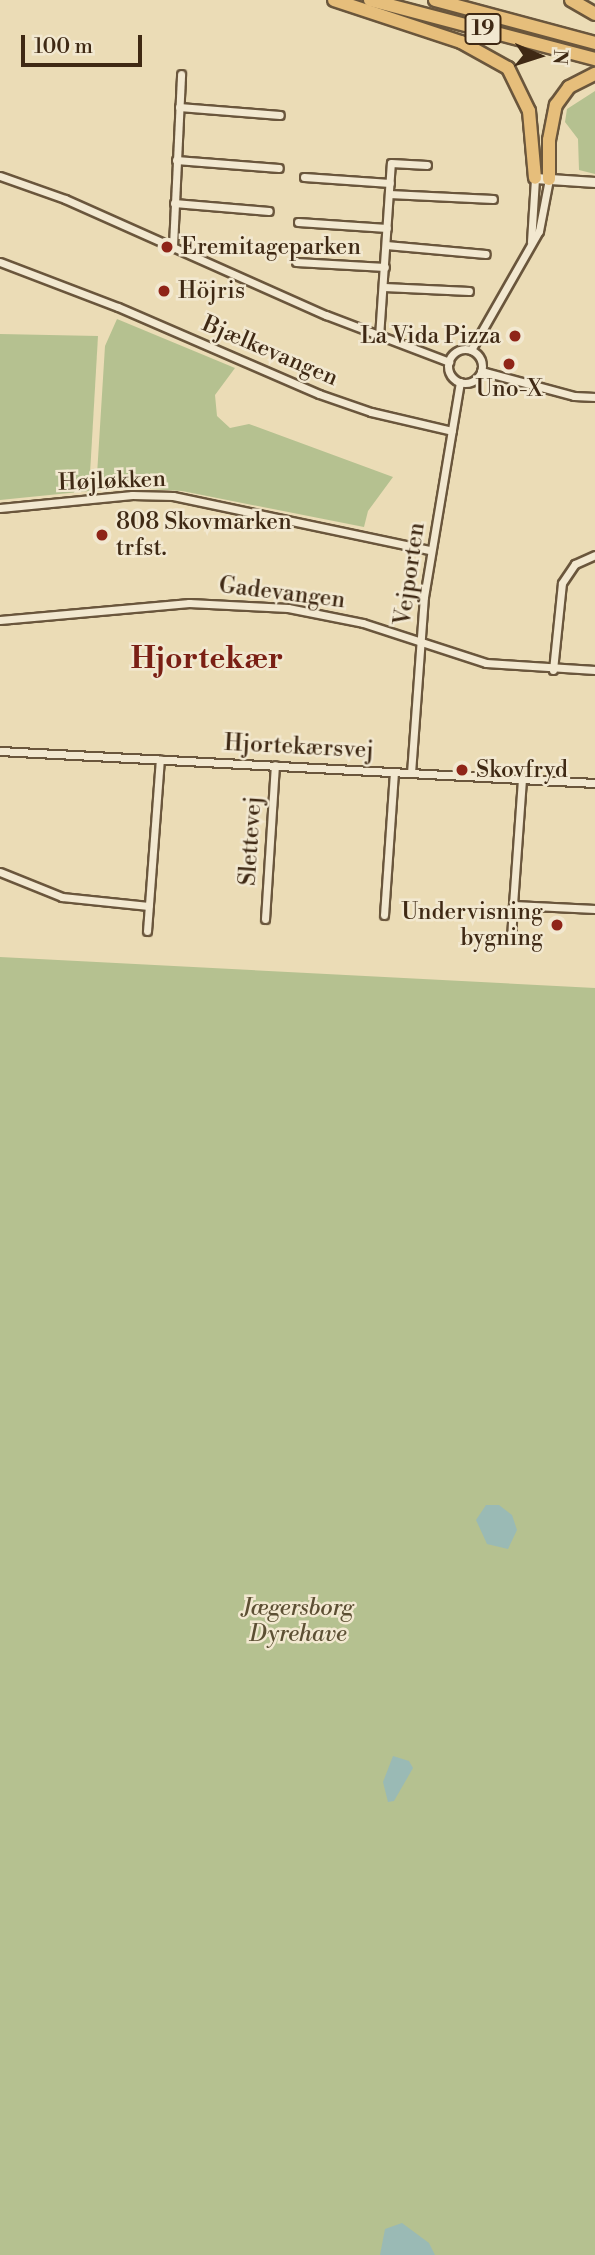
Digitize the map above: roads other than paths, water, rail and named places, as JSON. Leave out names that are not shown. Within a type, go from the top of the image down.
[{"type":"highway","points":[[334,0],[461,42],[508,68],[529,111],[535,178]]},
{"type":"highway","name":"19","points":[[370,0],[595,59]]},
{"type":"highway","name":"19","points":[[435,0],[595,43]]},
{"type":"highway","points":[[571,0],[595,14]]},
{"type":"highway","points":[[549,179],[549,140],[555,104],[569,87],[595,75]]},
{"type":"street","points":[[173,246],[181,74]]},
{"type":"street","points":[[179,107],[280,115]]},
{"type":"street","points":[[176,160],[279,168]]},
{"type":"street","points":[[379,337],[391,163],[427,165]]},
{"type":"street","points":[[0,176],[65,199],[379,337],[449,362]]},
{"type":"street","points":[[304,177],[390,183]]},
{"type":"street","points":[[530,249],[535,178],[595,182]]},
{"type":"street","points":[[471,350],[530,249],[544,214],[549,179]]},
{"type":"street","points":[[389,194],[494,200]]},
{"type":"street","points":[[174,203],[269,211]]},
{"type":"street","points":[[298,222],[387,228]]},
{"type":"street","points":[[386,245],[486,254]]},
{"type":"street","name":"Bjælkevangen","points":[[0,262],[106,302],[319,394],[394,419],[452,431]]},
{"type":"street","points":[[296,262],[385,268]]},
{"type":"street","points":[[384,287],[470,291]]},
{"type":"street","points":[[471,350],[481,359],[481,371],[473,381],[460,382],[452,376],[449,362],[457,351],[471,350]]},
{"type":"street","points":[[481,371],[574,396],[595,397]]},
{"type":"street","name":"Vejporten","points":[[411,773],[420,641],[430,550],[460,382]]},
{"type":"street","name":"Højløkken","points":[[0,508],[132,495],[173,496],[430,550]]},
{"type":"street","points":[[553,670],[562,583],[575,564],[595,555]]},
{"type":"street","name":"Gadevangen","points":[[0,620],[147,605],[235,604],[326,614],[492,664],[553,670],[595,670]]},
{"type":"street","name":"Hjortekærsvej","points":[[0,751],[595,783]]},
{"type":"street","points":[[147,931],[160,759]]},
{"type":"street","name":"Slettevej","points":[[265,919],[275,765]]},
{"type":"street","points":[[384,915],[394,772]]},
{"type":"street","points":[[511,941],[522,779]]},
{"type":"street","points":[[0,872],[62,897],[149,906]]},
{"type":"street","points":[[513,905],[595,909]]},
{"type":"water","points":[[486,1505],[499,1505],[512,1515],[517,1530],[508,1549],[487,1544],[476,1520]]},
{"type":"water","points":[[393,1756],[409,1761],[413,1768],[394,1801],[388,1802],[383,1782]]},
{"type":"water","points":[[402,2223],[429,2243],[435,2255],[380,2255],[385,2229]]},
{"type":"place","name":"Eremitageparken","points":[[167,247]]},
{"type":"place","name":"Höjris","points":[[164,291]]},
{"type":"place","name":"La Vida Pizza","points":[[515,336]]},
{"type":"place","name":"Uno-X","points":[[509,364]]},
{"type":"place","name":"808 Skovmarken trfst.","points":[[102,535]]},
{"type":"place","name":"Skovfryd","points":[[462,770]]},
{"type":"place","name":"Undervisning bygning","points":[[557,925]]},
{"type":"district","name":"Hjortekær","points":[[207,659]]},
{"type":"park label","name":"Jægersborg Dyrehave","points":[[298,1621]]}]
